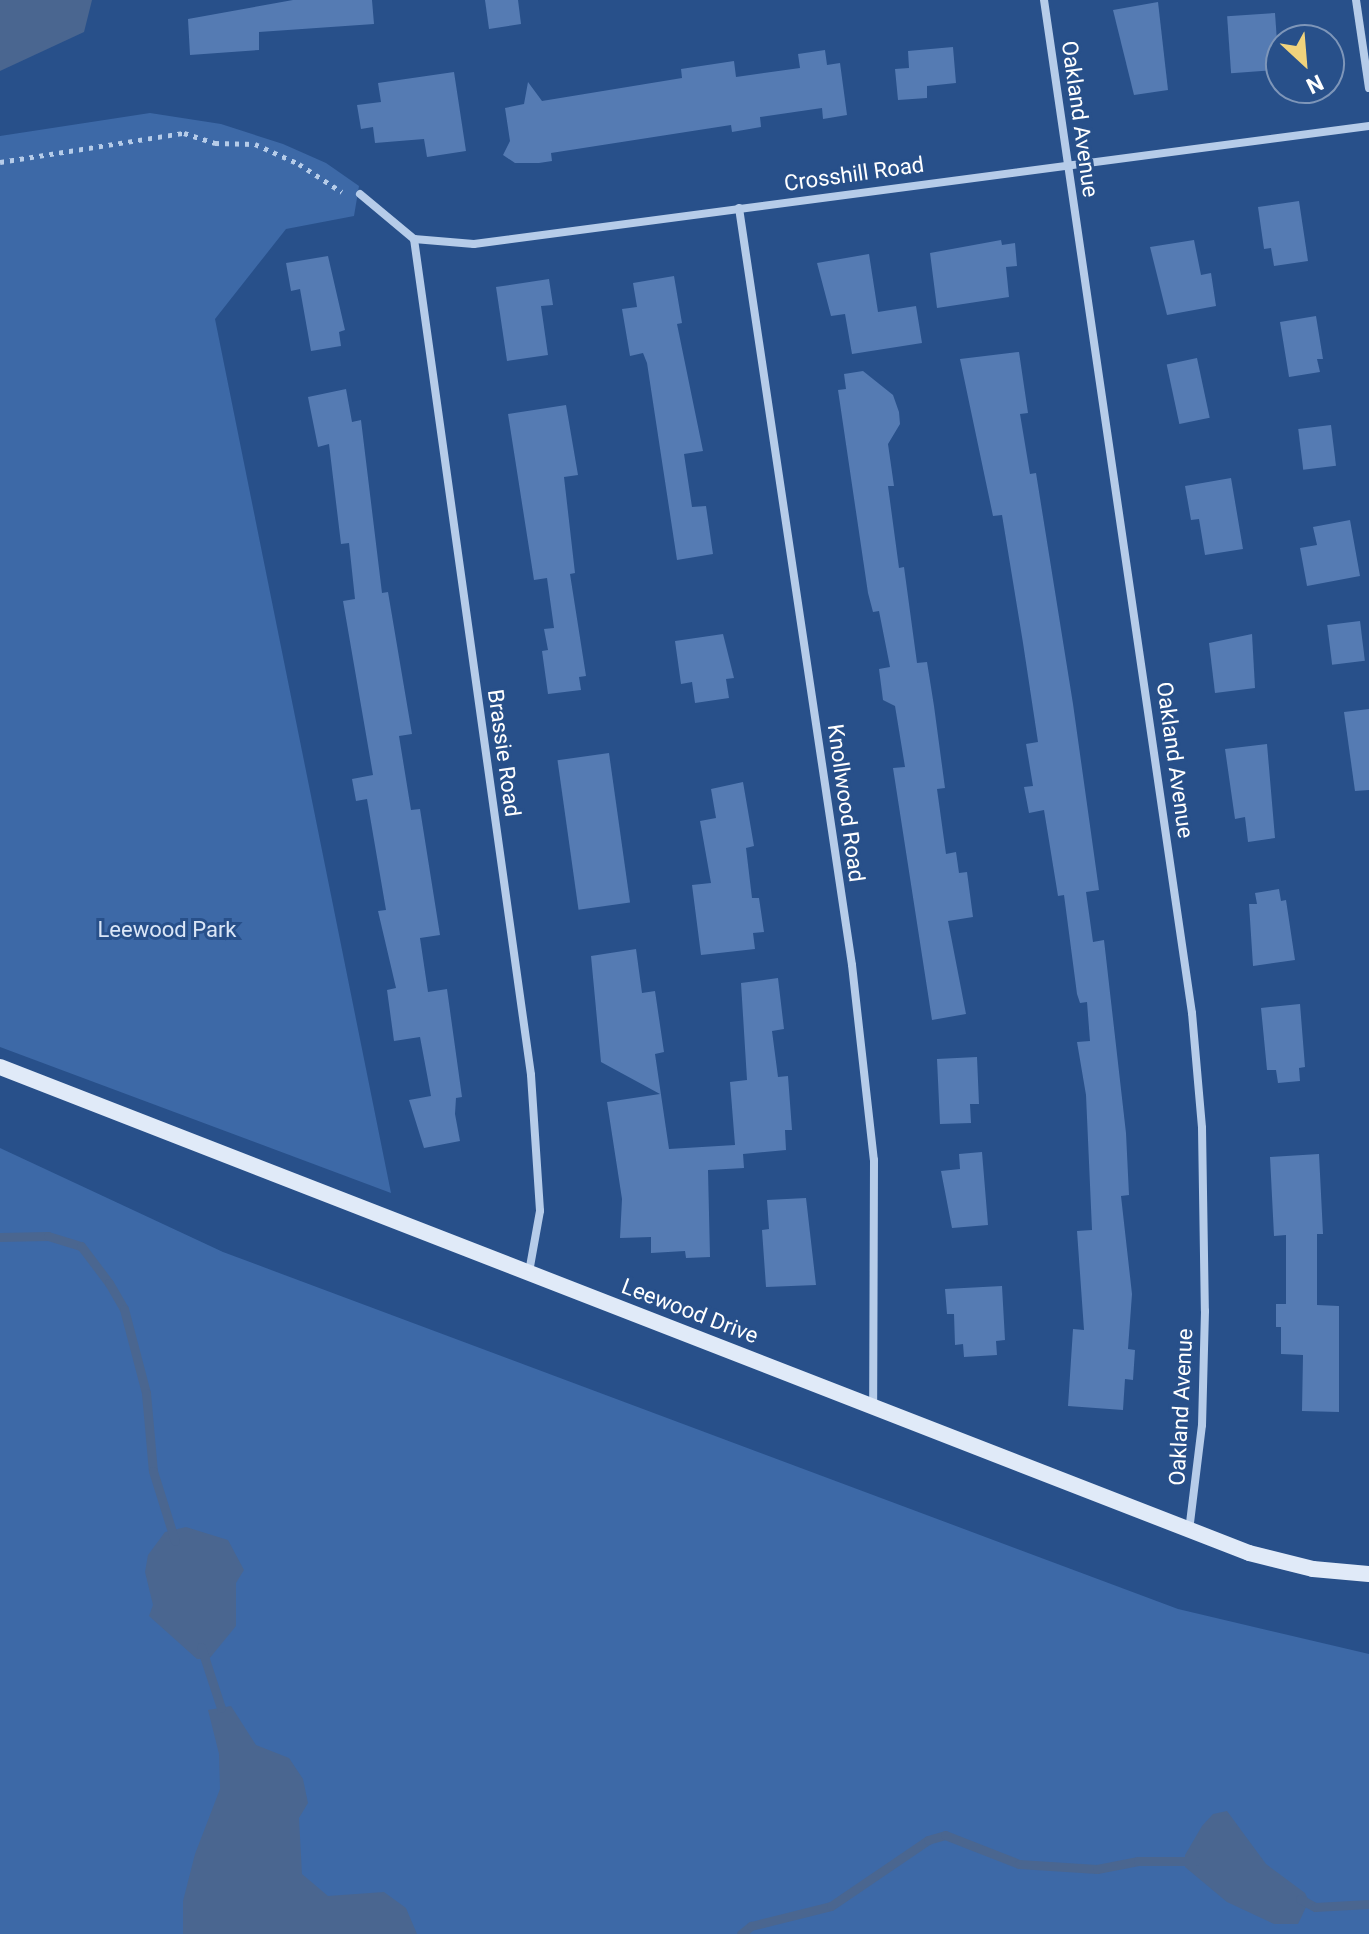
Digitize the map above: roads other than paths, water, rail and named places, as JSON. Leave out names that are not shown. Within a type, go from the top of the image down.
[{"type":"street","name":"Oakland Avenue","points":[[1044,0],[1196,1056],[1205,1311],[1202,1425],[1189,1531]]},
{"type":"street","points":[[1356,0],[1369,88]]},
{"type":"street","name":"Crosshill Road","points":[[414,239],[474,244],[1369,126]]},
{"type":"street","points":[[360,194],[414,239]]},
{"type":"street","name":"Knollwood Road","points":[[739,208],[852,965],[872,1145],[873,1407]]},
{"type":"street","name":"Brassie Road","points":[[414,239],[531,1075],[540,1211],[529,1272]]},
{"type":"street","name":"Leewood Drive","points":[[0,1067],[1189,1531],[1282,1563],[1369,1574]]},
{"type":"waterway","points":[[0,1237],[48,1236],[81,1246],[124,1309],[146,1393],[153,1471],[175,1541]]},
{"type":"waterway","points":[[201,1647],[221,1708]]},
{"type":"waterway","points":[[741,1934],[751,1926],[831,1906],[928,1840],[945,1835],[1019,1864],[1097,1869],[1138,1861],[1195,1861]]},
{"type":"waterway","points":[[1300,1899],[1315,1907],[1369,1904]]},
{"type":"park label","name":"Leewood Park","points":[[167,930]]}]
